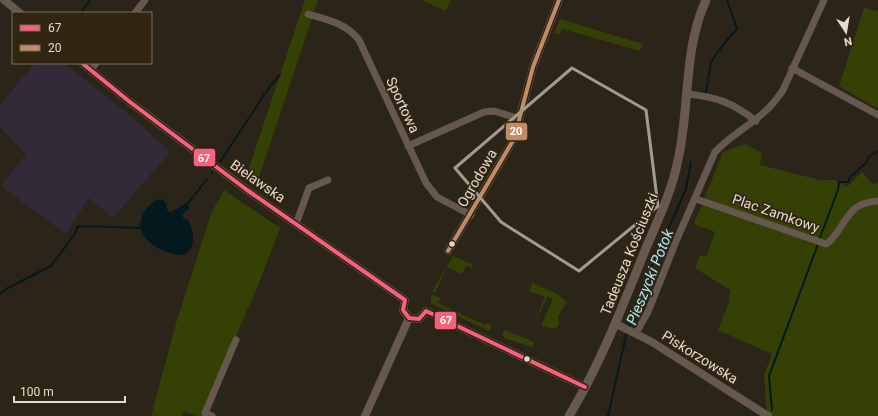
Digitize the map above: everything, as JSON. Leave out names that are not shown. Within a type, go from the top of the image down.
[{"type":"main road","name":"Tadeusza Kościuszki","points":[[569,416],[618,324],[670,188],[678,162],[697,26],[706,0]]},
{"type":"street","points":[[4,0],[19,12]]},
{"type":"street","points":[[136,12],[145,0]]},
{"type":"street","name":"Ogrodowa","points":[[448,251],[471,215],[514,139],[533,67],[559,0]]},
{"type":"street","points":[[635,333],[648,312],[677,239],[696,199],[715,152],[722,144],[756,121],[774,103],[824,0]]},
{"type":"street","name":"Sportowa","points":[[308,14],[345,26],[352,30],[426,183],[437,197],[471,215]]},
{"type":"street","name":"Bielawska","points":[[83,64],[247,190],[405,300],[403,310],[409,318]]},
{"type":"street","points":[[91,70],[95,64]]},
{"type":"street","points":[[792,68],[878,115]]},
{"type":"street","points":[[688,94],[710,96],[743,111],[756,121]]},
{"type":"street","points":[[408,146],[484,112],[494,111],[520,119]]},
{"type":"street","points":[[296,224],[309,188],[328,180]]},
{"type":"street","name":"Plac Zamkowy","points":[[696,199],[826,244],[829,243],[840,229],[850,212],[865,202],[878,201]]},
{"type":"street","points":[[365,416],[409,318],[419,319],[426,311],[585,387]]},
{"type":"street","name":"Piskorzowska","points":[[618,324],[635,333],[768,416]]},
{"type":"street","points":[[212,416],[205,413],[236,340]]},
{"type":"highlighted area","points":[[572,68],[646,110],[658,206],[579,271],[501,222],[455,168]]},
{"type":"shaded area","points":[[34,64],[65,64],[131,116],[170,152],[113,218],[89,198],[66,234],[1,186],[26,154],[0,127],[0,105]]},
{"type":"green space","points":[[305,0],[318,0],[256,186],[245,180]]},
{"type":"green space","points":[[421,0],[451,0],[446,11]]},
{"type":"green space","points":[[864,8],[878,11],[878,109],[839,86]]},
{"type":"green space","points":[[560,19],[643,44],[640,51],[562,29],[560,34],[554,33]]},
{"type":"green space","points":[[745,144],[762,153],[760,165],[820,180],[835,180],[847,187],[862,172],[874,185],[878,182],[878,416],[773,416],[767,413],[764,375],[772,354],[718,330],[729,302],[730,290],[695,268],[700,255],[706,257],[715,232],[694,224],[723,152]]},
{"type":"green space","points":[[224,190],[280,228],[257,288],[201,416],[196,416],[184,411],[182,416],[151,416],[177,320],[211,214]]},
{"type":"green space","points":[[453,256],[472,264],[472,268],[466,266],[462,274],[447,267],[435,293],[432,292]]},
{"type":"green space","points":[[533,283],[557,294],[567,302],[558,316],[559,325],[554,329],[541,326],[553,299],[548,296],[532,327],[545,297],[529,291]]},
{"type":"green space","points":[[431,294],[441,298],[438,303],[485,325],[487,323],[491,324],[491,329],[489,331],[436,306],[431,303]]},
{"type":"green space","points":[[505,330],[534,342],[532,347],[504,338],[502,333]]},
{"type":"water","points":[[161,199],[167,204],[166,208],[170,213],[186,203],[190,208],[182,215],[184,219],[187,219],[193,232],[193,242],[189,251],[185,255],[168,252],[159,248],[145,237],[141,229],[141,221],[144,212],[151,204]]},
{"type":"waterway","points":[[82,12],[90,0]]},
{"type":"waterway","name":"Pieszycki Potok","points":[[706,92],[711,62],[722,46],[737,29],[727,0]]},
{"type":"waterway","points":[[220,162],[270,86],[280,75]]},
{"type":"waterway","points":[[819,240],[838,190],[839,182],[848,182],[850,177],[867,162],[869,156],[878,151]]},
{"type":"waterway","name":"Pieszycki Potok","points":[[629,327],[643,286],[686,189],[691,162]]},
{"type":"waterway","points":[[186,206],[207,179]]},
{"type":"waterway","points":[[0,294],[6,289],[51,266],[74,235],[78,226],[142,228]]},
{"type":"waterway","points":[[772,410],[769,376],[818,244]]},
{"type":"waterway","name":"Pieszycki Potok","points":[[608,416],[627,331]]},
{"type":"transit line","name":"20","points":[[448,251],[514,139],[533,67],[559,0]]},
{"type":"transit line","name":"67","points":[[83,64],[130,102],[247,190],[405,300],[403,310],[409,318],[419,319],[426,311],[585,387]]}]
